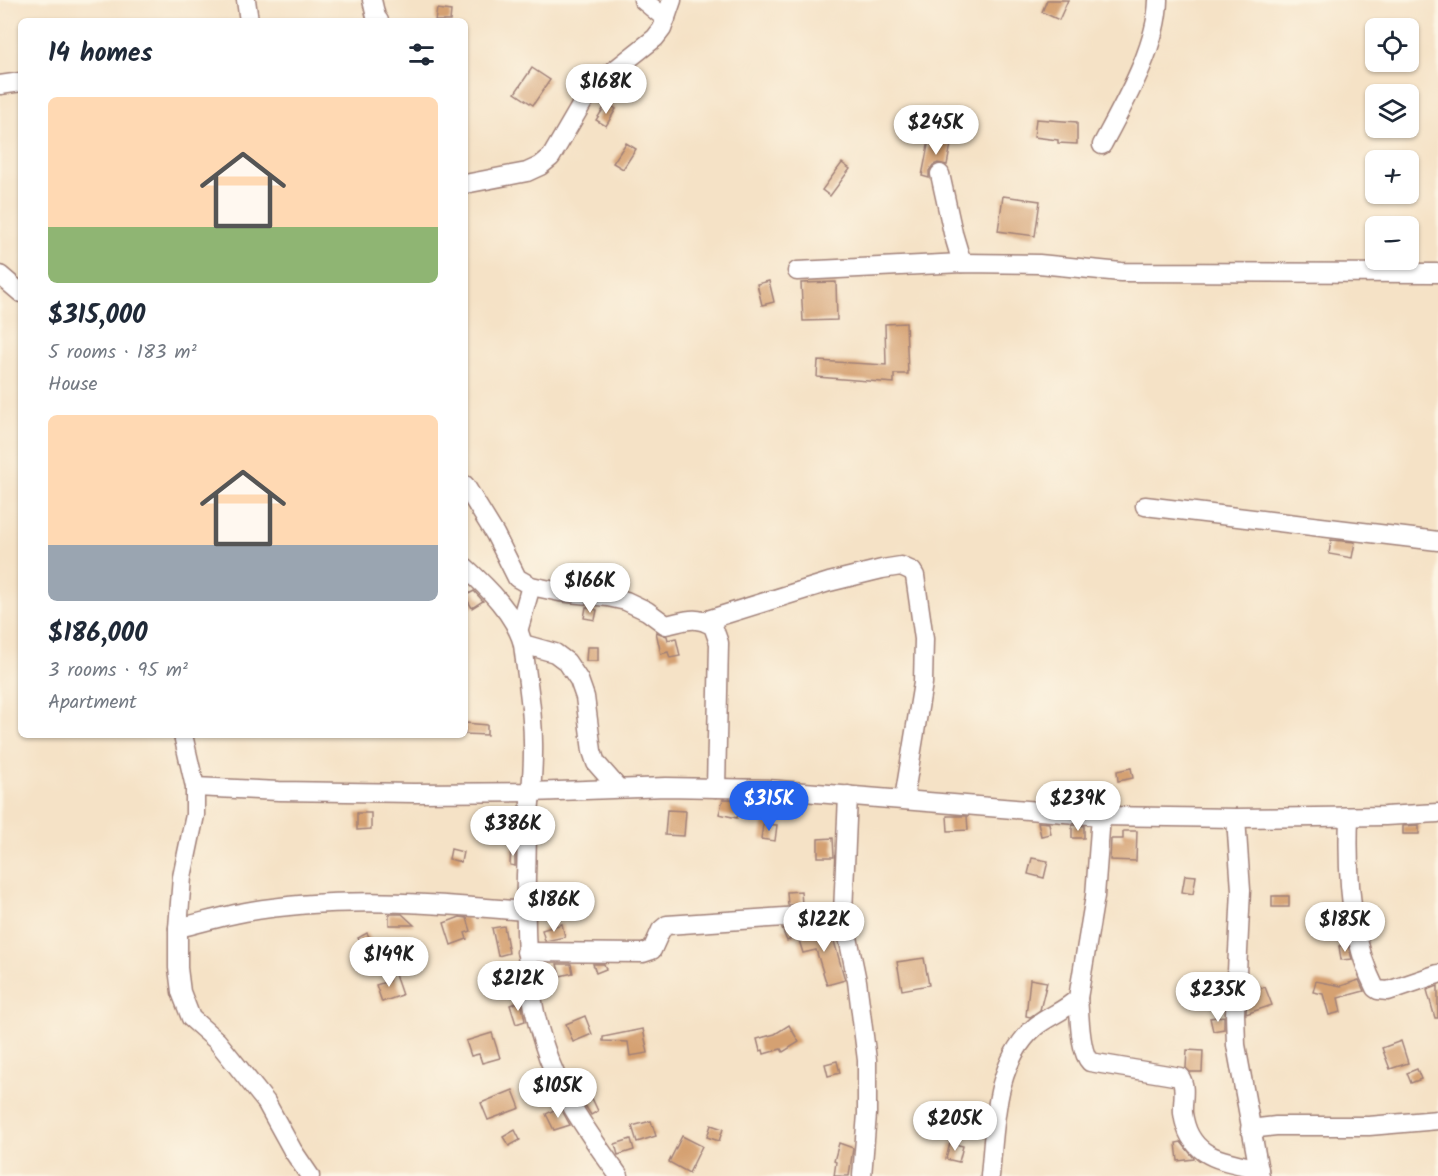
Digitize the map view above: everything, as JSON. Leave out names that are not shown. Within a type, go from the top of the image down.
[{"type":"street","points":[[246,0],[249,18]]},
{"type":"street","points":[[372,0],[376,18]]},
{"type":"street","points":[[643,0],[666,19]]},
{"type":"street","points":[[468,183],[527,172],[540,166],[551,157],[583,102],[602,80],[655,38],[666,19],[672,0]]},
{"type":"street","points":[[1102,145],[1144,59],[1155,25],[1158,0]]},
{"type":"street","points":[[0,85],[18,82]]},
{"type":"street","points":[[940,174],[962,263]]},
{"type":"street","points":[[797,271],[962,263],[1039,264],[1121,272],[1438,273]]},
{"type":"street","points":[[0,275],[18,290]]},
{"type":"street","points":[[468,490],[524,582],[521,636],[533,749],[524,911],[526,952],[535,1014],[543,1043],[558,1081],[584,1128],[619,1176]]},
{"type":"street","points":[[1145,506],[1438,541]]},
{"type":"street","points":[[704,621],[795,592],[871,572],[901,566],[912,571],[915,576],[924,639],[922,683],[904,799]]},
{"type":"street","points":[[468,570],[481,582],[521,636],[555,653],[567,662],[579,680],[585,697],[591,751],[596,763],[618,788]]},
{"type":"street","points":[[481,582],[524,582],[560,592],[608,597],[626,601],[647,611],[666,625],[691,619],[704,621],[713,626],[719,643],[716,789]]},
{"type":"street","points":[[184,738],[195,787],[195,815],[182,877],[178,928],[178,968],[181,992],[191,1018],[217,1041],[266,1102],[293,1151],[310,1176]]},
{"type":"street","points":[[195,787],[414,793],[532,792],[618,788],[767,789],[1101,816],[1349,817],[1438,813]]},
{"type":"street","points":[[848,795],[843,913],[857,981],[867,1060],[867,1114],[862,1176]]},
{"type":"street","points":[[1101,816],[1095,896],[1077,998],[1086,1058],[1090,1062],[1180,1077],[1183,1083],[1184,1114],[1187,1126],[1202,1152],[1210,1157],[1259,1172],[1236,1045],[1235,1013],[1242,890],[1236,818]]},
{"type":"street","points":[[1349,817],[1348,872],[1351,895],[1357,931],[1375,987],[1378,990],[1388,991],[1438,974]]},
{"type":"street","points":[[178,928],[244,912],[308,904],[450,904],[524,911]]},
{"type":"street","points":[[526,952],[643,953],[652,950],[661,930],[667,925],[843,913]]},
{"type":"street","points":[[990,1176],[1000,1094],[1007,1069],[1017,1048],[1036,1027],[1068,1008],[1077,998]]},
{"type":"street","points":[[1250,1129],[1276,1126],[1369,1126],[1438,1120]]},
{"type":"building","points":[[1047,0],[1068,0],[1059,20],[1042,12]]},
{"type":"building","points":[[437,9],[451,11],[450,18],[436,18]]},
{"type":"building","points":[[532,68],[550,80],[533,105],[515,93]]},
{"type":"building","points":[[607,103],[616,109],[606,126],[596,120]]},
{"type":"building","points":[[1036,119],[1077,122],[1077,144],[1058,143],[1058,140],[1034,137]]},
{"type":"building","points":[[929,140],[951,144],[947,165],[938,163],[933,165],[929,171],[929,178],[922,176]]},
{"type":"building","points":[[626,143],[636,149],[623,169],[613,163]]},
{"type":"building","points":[[842,163],[850,169],[830,196],[822,190]]},
{"type":"building","points":[[1003,196],[1040,201],[1035,236],[998,231]]},
{"type":"building","points":[[769,281],[774,302],[762,305],[757,284]]},
{"type":"building","points":[[836,282],[837,320],[803,321],[801,283]]},
{"type":"building","points":[[906,323],[908,374],[894,374],[894,383],[817,377],[818,361],[886,365],[885,324]]},
{"type":"building","points":[[1331,540],[1355,542],[1352,558],[1329,554]]},
{"type":"building","points":[[474,591],[483,601],[472,608],[468,601],[468,594]]},
{"type":"building","points":[[586,607],[597,610],[595,620],[584,618]]},
{"type":"building","points":[[656,632],[667,636],[668,640],[676,638],[680,656],[670,658],[668,652],[661,654]]},
{"type":"building","points":[[587,647],[598,647],[598,661],[586,661]]},
{"type":"building","points":[[468,723],[487,725],[487,735],[468,734]]},
{"type":"building","points":[[1131,768],[1133,778],[1118,781],[1117,771]]},
{"type":"building","points":[[723,799],[742,800],[737,818],[719,814]]},
{"type":"building","points":[[667,810],[686,811],[684,836],[665,835]]},
{"type":"building","points":[[357,813],[371,813],[371,829],[357,830]]},
{"type":"building","points":[[947,816],[967,816],[968,830],[948,831]]},
{"type":"building","points":[[1038,822],[1049,823],[1051,834],[1041,836]]},
{"type":"building","points":[[763,824],[777,825],[775,841],[761,839]]},
{"type":"building","points":[[1072,825],[1084,826],[1084,838],[1072,838]]},
{"type":"building","points":[[1419,825],[1419,834],[1403,834],[1403,826]]},
{"type":"building","points":[[1123,831],[1137,831],[1136,861],[1110,860],[1111,839],[1123,839]]},
{"type":"building","points":[[833,838],[834,857],[818,857],[818,839]]},
{"type":"building","points":[[511,847],[515,847],[515,866],[510,865]]},
{"type":"building","points":[[451,849],[463,852],[461,862],[449,859]]},
{"type":"building","points":[[1032,858],[1048,861],[1044,878],[1028,874]]},
{"type":"building","points":[[1185,875],[1196,876],[1193,894],[1182,892]]},
{"type":"building","points":[[801,891],[802,905],[788,905],[787,892]]},
{"type":"building","points":[[1272,896],[1289,896],[1289,907],[1272,907]]},
{"type":"building","points":[[389,914],[402,914],[414,925],[389,925]]},
{"type":"building","points":[[460,917],[467,918],[471,931],[465,933],[467,939],[451,945],[444,923]]},
{"type":"building","points":[[562,924],[565,937],[545,941],[542,930]]},
{"type":"building","points":[[504,926],[509,953],[498,956],[492,928]]},
{"type":"building","points":[[817,926],[825,926],[834,941],[845,980],[827,985],[816,950],[803,953],[798,937]]},
{"type":"building","points":[[794,928],[798,936],[787,941],[782,929]]},
{"type":"building","points":[[367,933],[377,951],[368,956],[358,938]]},
{"type":"building","points":[[1348,945],[1352,959],[1341,960],[1339,946]]},
{"type":"building","points":[[924,958],[929,985],[902,990],[897,962]]},
{"type":"building","points":[[391,963],[402,995],[382,1002],[376,985],[389,981]]},
{"type":"building","points":[[557,964],[571,964],[573,973],[560,976]]},
{"type":"building","points":[[593,964],[604,964],[606,969],[596,973]]},
{"type":"building","points":[[1030,979],[1047,982],[1040,1010],[1030,1017],[1026,1016]]},
{"type":"building","points":[[1359,980],[1364,991],[1338,998],[1341,1012],[1329,1015],[1323,994],[1313,992],[1316,981],[1341,986]]},
{"type":"building","points":[[1438,986],[1438,1018],[1435,1018],[1427,990]]},
{"type":"building","points":[[1265,987],[1272,1005],[1246,1014],[1247,993]]},
{"type":"building","points":[[521,1001],[525,1021],[516,1024],[510,1005]]},
{"type":"building","points":[[585,1016],[592,1034],[573,1042],[566,1024]]},
{"type":"building","points":[[1224,1016],[1224,1029],[1213,1031],[1210,1018]]},
{"type":"building","points":[[789,1025],[799,1042],[783,1052],[781,1049],[764,1054],[763,1050],[760,1051],[757,1039],[775,1034]]},
{"type":"building","points":[[643,1029],[648,1053],[630,1056],[628,1042],[603,1041],[603,1037]]},
{"type":"building","points":[[492,1033],[500,1058],[482,1063],[479,1054],[471,1056],[466,1041]]},
{"type":"building","points":[[1401,1041],[1408,1063],[1390,1069],[1382,1048]]},
{"type":"building","points":[[1187,1050],[1203,1051],[1202,1072],[1190,1072],[1186,1068]]},
{"type":"building","points":[[837,1061],[840,1073],[828,1076],[825,1064]]},
{"type":"building","points":[[1417,1069],[1421,1079],[1411,1083],[1407,1073]]},
{"type":"building","points":[[513,1090],[520,1108],[488,1120],[481,1103]]},
{"type":"building","points":[[590,1094],[598,1111],[591,1115],[581,1099]]},
{"type":"building","points":[[560,1107],[570,1125],[554,1130],[546,1114]]},
{"type":"building","points":[[651,1121],[656,1136],[637,1142],[632,1126]]},
{"type":"building","points":[[711,1125],[723,1129],[719,1141],[707,1137]]},
{"type":"building","points":[[515,1130],[520,1140],[509,1146],[503,1137]]},
{"type":"building","points":[[682,1136],[702,1146],[689,1173],[669,1162]]},
{"type":"building","points":[[631,1139],[634,1150],[618,1155],[615,1144]]},
{"type":"building","points":[[1181,1142],[1194,1159],[1178,1161],[1176,1143]]},
{"type":"building","points":[[839,1143],[853,1148],[849,1176],[834,1176],[836,1162],[834,1161]]},
{"type":"building","points":[[950,1143],[963,1146],[959,1162],[946,1159]]}]
